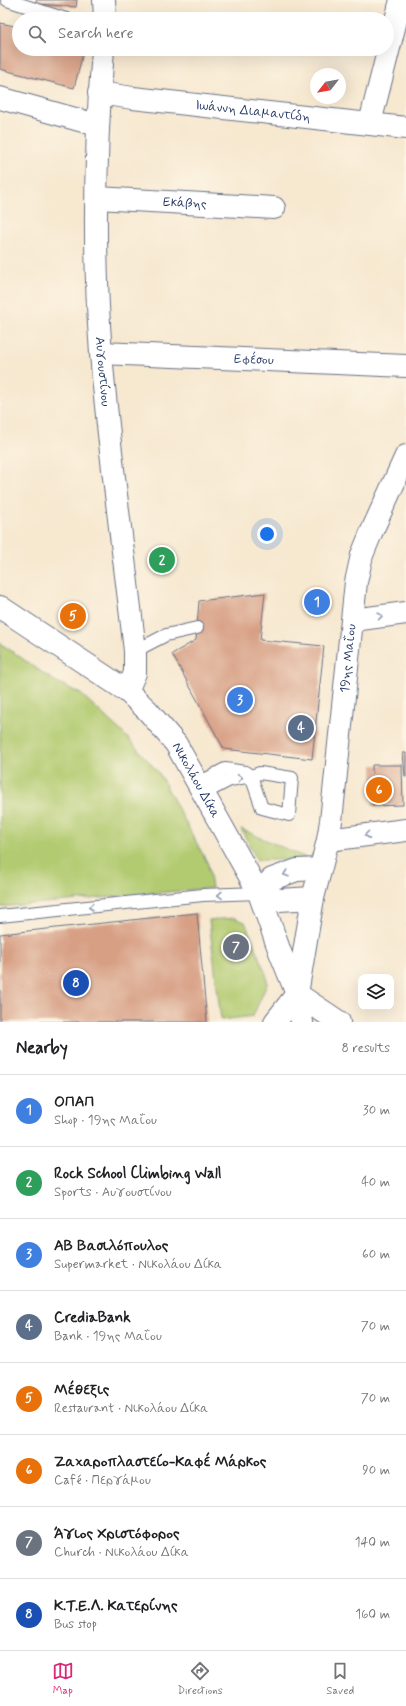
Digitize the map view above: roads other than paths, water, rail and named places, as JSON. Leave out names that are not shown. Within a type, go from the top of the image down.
[{"type":"street","points":[[104,0],[105,12]]},
{"type":"street","points":[[394,28],[401,0]]},
{"type":"street","name":"Αυγουστίνου","points":[[102,56],[97,125],[96,242],[101,353],[135,651],[135,672],[127,691]]},
{"type":"street","points":[[370,124],[387,56]]},
{"type":"street","name":"Ιωάννη Διαμαντίδη","points":[[99,93],[132,98],[406,128]]},
{"type":"street","points":[[0,98],[97,125]]},
{"type":"street","name":"Εκάβης","points":[[97,198],[274,208]]},
{"type":"street","name":"Εφέσου","points":[[101,353],[406,366]]},
{"type":"street","name":"19ης Μαΐου","points":[[275,1022],[297,994],[313,898],[328,840],[356,582],[362,555],[406,456]]},
{"type":"street","name":"Νικολάου Δίκα","points":[[0,607],[127,691],[148,711],[176,744],[202,788],[259,893],[297,994],[302,1022]]},
{"type":"street","points":[[353,620],[406,613]]},
{"type":"street","points":[[328,840],[406,830]]},
{"type":"street","points":[[313,898],[279,900],[259,893],[272,879],[297,870],[320,869]]},
{"type":"street","points":[[297,994],[339,1022]]},
{"type":"lane","points":[[7,0],[44,12]]},
{"type":"lane","points":[[135,651],[166,635],[197,628]]},
{"type":"lane","points":[[202,788],[225,769],[245,772],[251,776]]},
{"type":"lane","points":[[0,916],[203,896],[259,893]]},
{"type":"place","name":"Rock School Climbing Wall","points":[[162,560]]},
{"type":"place","name":"ΟΠΑΠ","points":[[317,602]]},
{"type":"place","name":"Μέθεξις","points":[[73,616]]},
{"type":"place","name":"ΑΒ Βασιλόπουλος","points":[[240,700]]},
{"type":"place","name":"CrediaBank","points":[[301,728]]},
{"type":"place","name":"Ζαχαροπλαστείο-Καφέ Μάρκος","points":[[379,790]]},
{"type":"place","name":"Άγιος Χριστόφορος","points":[[236,947]]},
{"type":"place","name":"Κ.Τ.Ε.Λ. Κατερίνης","points":[[76,983]]}]
